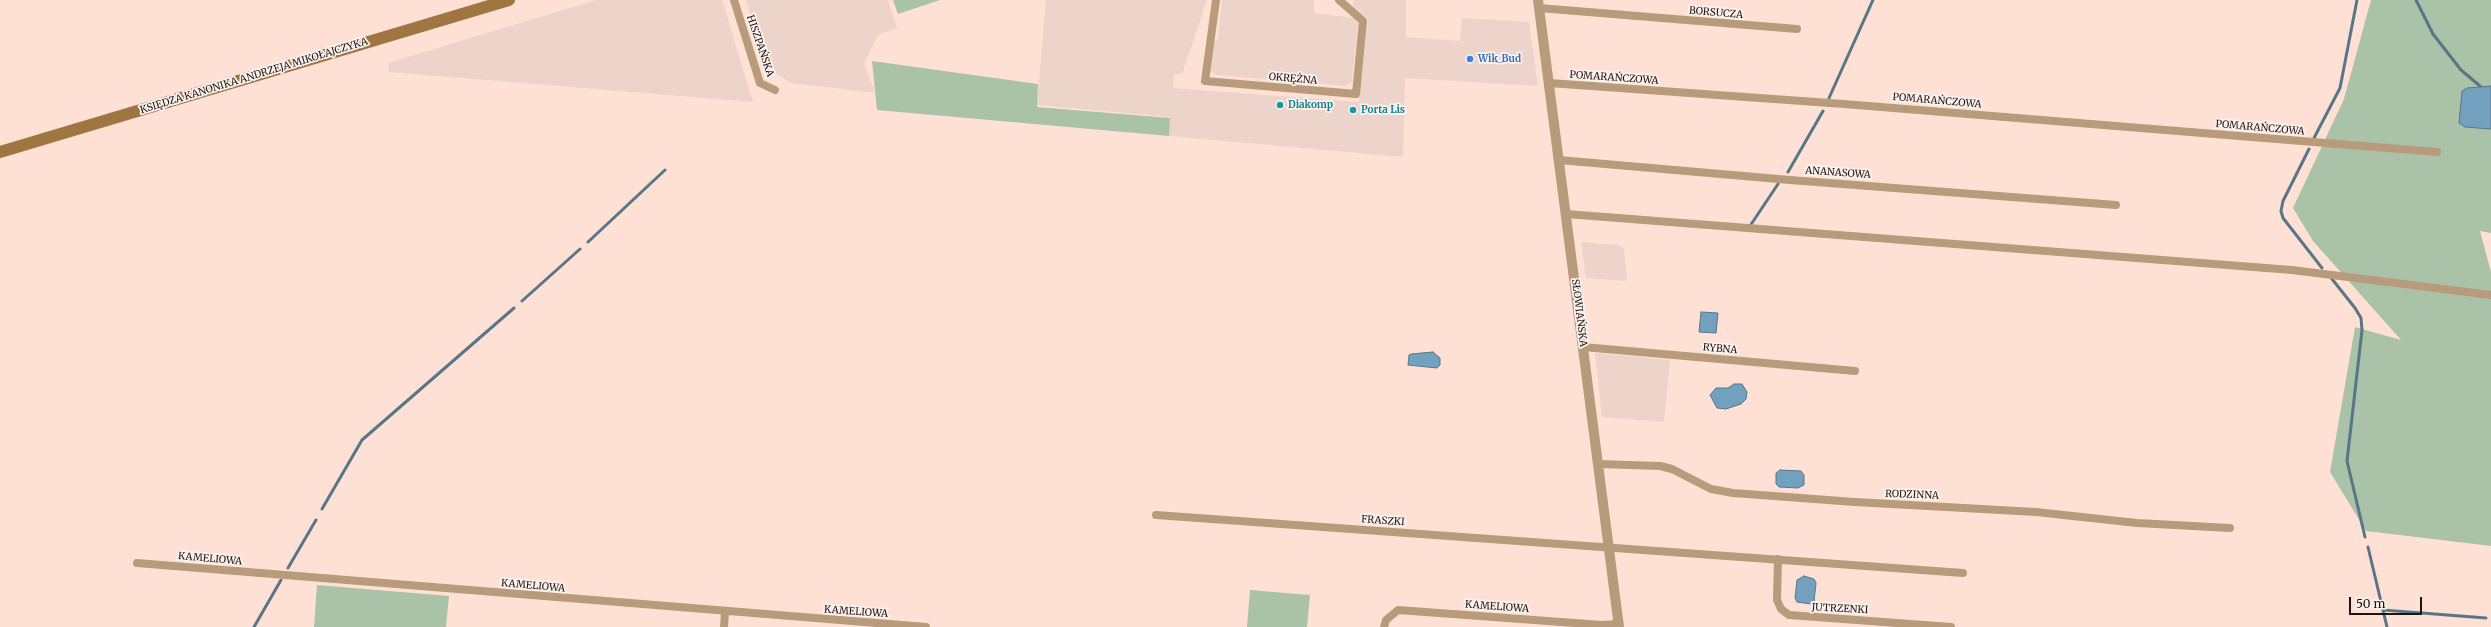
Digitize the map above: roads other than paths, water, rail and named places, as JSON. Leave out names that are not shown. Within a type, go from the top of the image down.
[{"type":"main road","name":"KSIĘDZA KANONIKA ANDRZEJA MIKOŁAJCZYKA","points":[[0,152],[509,0]]},
{"type":"street","name":"HISZPAŃSKA","points":[[734,0],[760,83],[775,90]]},
{"type":"street","name":"OKRĘŻNA","points":[[1216,0],[1205,81],[1356,94],[1363,21],[1339,0]]},
{"type":"street","name":"BORSUCZA","points":[[1538,4],[1797,29]]},
{"type":"street","name":"SŁOWIAŃSKA","points":[[1538,4],[1618,626]]},
{"type":"street","name":"POMARAŃCZOWA","points":[[1549,83],[1844,104],[2437,152]]},
{"type":"street","name":"ANANASOWA","points":[[1559,160],[1790,180],[2116,204]]},
{"type":"street","points":[[1566,214],[2292,270],[2491,295]]},
{"type":"street","name":"RYBNA","points":[[1583,347],[1855,371]]},
{"type":"street","name":"RODZINNA","points":[[1598,464],[1660,466],[1672,469],[1711,489],[1732,493],[1855,502],[2036,512],[2137,523],[2230,528]]},
{"type":"street","name":"FRASZKI","points":[[1156,515],[1609,547]]},
{"type":"street","points":[[1609,547],[1963,573]]},
{"type":"street","name":"JUTRZENKI","points":[[1778,559],[1777,600],[1781,609],[1789,615],[1951,627]]},
{"type":"street","name":"KAMELIOWA","points":[[137,563],[725,612],[926,627]]},
{"type":"street","name":"KAMELIOWA","points":[[1384,627],[1388,616],[1398,610],[1618,626]]},
{"type":"street","points":[[724,627],[725,612]]},
{"type":"water","points":[[2491,86],[2491,129],[2465,127],[2459,123],[2462,91],[2467,88]]},
{"type":"water","points":[[1701,312],[1718,313],[1716,333],[1699,332]]},
{"type":"water","points":[[1433,352],[1440,358],[1440,365],[1437,368],[1408,365],[1409,355]]},
{"type":"water","points":[[1734,384],[1742,384],[1747,392],[1746,399],[1741,404],[1726,409],[1717,408],[1710,395],[1716,388],[1728,388]]},
{"type":"water","points":[[1780,470],[1801,471],[1804,475],[1804,485],[1798,488],[1779,487],[1776,484],[1776,473]]},
{"type":"water","points":[[1804,576],[1814,579],[1816,583],[1814,602],[1811,604],[1797,602],[1795,598],[1797,580]]},
{"type":"waterway","points":[[1829,98],[1873,0]]},
{"type":"waterway","points":[[2314,138],[2340,88],[2357,0]]},
{"type":"waterway","points":[[2416,0],[2433,34],[2461,70],[2480,86]]},
{"type":"waterway","points":[[1788,172],[1823,111]]},
{"type":"waterway","points":[[2309,149],[2283,201],[2281,211],[2283,218],[2322,268]]},
{"type":"waterway","points":[[588,242],[665,170]]},
{"type":"waterway","points":[[1750,226],[1778,184]]},
{"type":"waterway","points":[[522,301],[580,249]]},
{"type":"waterway","points":[[2332,279],[2361,318],[2362,330],[2347,461],[2365,537]]},
{"type":"waterway","points":[[322,509],[362,440],[514,308]]},
{"type":"waterway","points":[[288,568],[316,520]]},
{"type":"waterway","points":[[2368,547],[2387,627]]},
{"type":"waterway","points":[[254,627],[281,580]]},
{"type":"waterway","points":[[2383,610],[2486,618]]},
{"type":"place","name":"Wik_Bud","points":[[1470,59]]},
{"type":"place","name":"Diakomp","points":[[1280,105]]},
{"type":"place","name":"Porta Lis","points":[[1353,110]]}]
